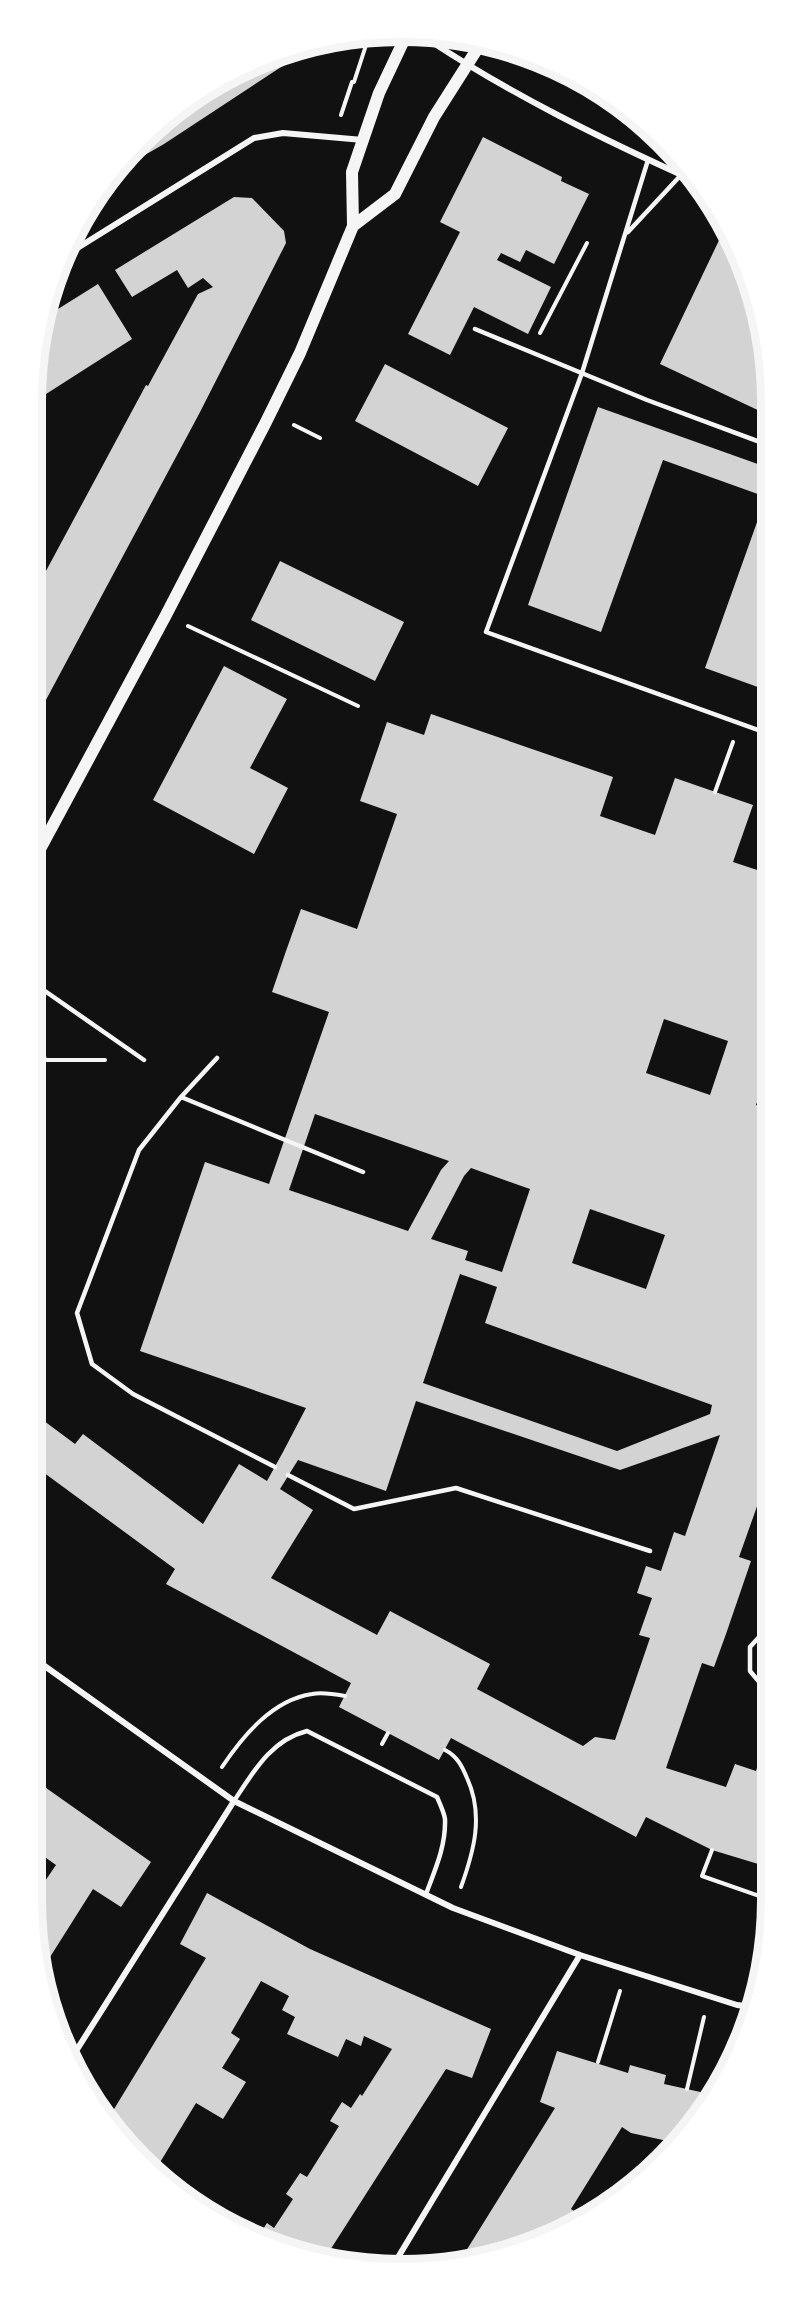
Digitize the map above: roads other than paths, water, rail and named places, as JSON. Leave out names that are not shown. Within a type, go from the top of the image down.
[{"type":"main road","points":[[42,845],[166,615],[290,374],[353,226],[352,172],[379,93],[403,42]]},
{"type":"main road","points":[[353,226],[395,194],[434,117],[476,50]]},
{"type":"street","points":[[435,44],[466,64],[545,107],[681,175]]},
{"type":"street","points":[[76,249],[254,138],[283,133],[363,140]]},
{"type":"street","points":[[42,1664],[234,1801],[453,1908],[580,1955],[745,2005]]},
{"type":"street","points":[[76,2052],[234,1801]]},
{"type":"street","points":[[397,2259],[580,1955]]},
{"type":"lane","points":[[648,160],[582,373],[486,632],[761,731]]},
{"type":"lane","points":[[626,235],[681,175]]},
{"type":"lane","points":[[475,329],[761,442]]},
{"type":"lane","points":[[42,989],[144,1060]]},
{"type":"lane","points":[[217,1058],[181,1097],[140,1150],[77,1313],[92,1364],[133,1394],[275,1467]]},
{"type":"lane","points":[[181,1097],[363,1172]]},
{"type":"lane","points":[[288,1475],[354,1509],[456,1488],[650,1551]]},
{"type":"lane","points":[[761,1635],[750,1647],[750,1671],[761,1684]]},
{"type":"lane","points":[[234,1801],[258,1765],[275,1747],[292,1735],[308,1731],[437,1797],[445,1817],[443,1840],[439,1861],[426,1894]]}]
